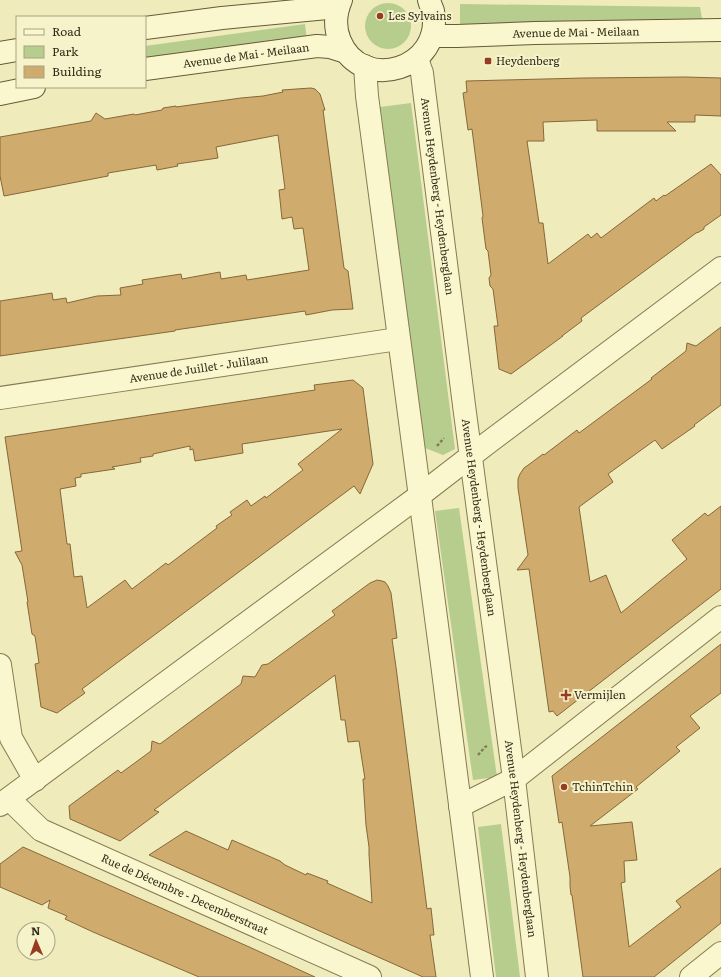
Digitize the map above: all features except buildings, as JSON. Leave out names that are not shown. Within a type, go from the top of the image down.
[{"type":"street","name":"Avenue de Mai - Meilaan","points":[[146,28],[339,4],[336,16],[336,26],[341,44],[346,52],[365,66],[386,70],[397,69],[408,65],[416,59],[423,52],[432,36],[434,24],[433,11],[429,0]]},
{"type":"street","name":"Avenue de Mai - Meilaan","points":[[432,36],[721,30]]},
{"type":"street","name":"Avenue de Mai - Meilaan","points":[[146,69],[317,46],[330,47],[346,52]]},
{"type":"street","points":[[0,53],[16,50]]},
{"type":"street","name":"Avenue Heydenberg - Heydenberglaan","points":[[416,59],[422,73],[514,779],[537,977]]},
{"type":"street","points":[[365,66],[367,96],[398,338],[420,496],[482,977]]},
{"type":"street","points":[[0,94],[29,88]]},
{"type":"street","points":[[4,802],[420,496],[721,268]]},
{"type":"street","name":"Avenue de Juillet - Julilaan","points":[[0,398],[398,338]]},
{"type":"street","points":[[460,806],[514,779],[721,617]]},
{"type":"street","points":[[0,665],[11,738],[35,780]]},
{"type":"street","name":"Rue de Décembre - Decemberstraat","points":[[4,802],[41,830],[370,977]]},
{"type":"street","points":[[691,977],[721,953]]},
{"type":"path","points":[[475,759],[484,747],[491,744]]},
{"type":"green space","points":[[388,3],[401,7],[407,13],[411,26],[407,39],[401,45],[388,49],[375,45],[369,39],[365,26],[369,13],[375,7]]},
{"type":"green space","points":[[460,4],[700,7],[703,24],[460,25]]},
{"type":"green space","points":[[305,24],[307,41],[146,62],[146,46]]},
{"type":"green space","points":[[411,103],[455,449],[443,455],[425,448],[380,107]]},
{"type":"green space","points":[[459,508],[497,777],[473,780],[435,511]]},
{"type":"green space","points":[[501,824],[520,977],[496,977],[478,827]]},
{"type":"place","name":"Les Sylvains","points":[[380,16]]},
{"type":"place","name":"Heydenberg","points":[[488,61]]},
{"type":"place","name":"Vermijlen","points":[[566,695]]},
{"type":"place","name":"TchinTchin","points":[[564,787]]}]
